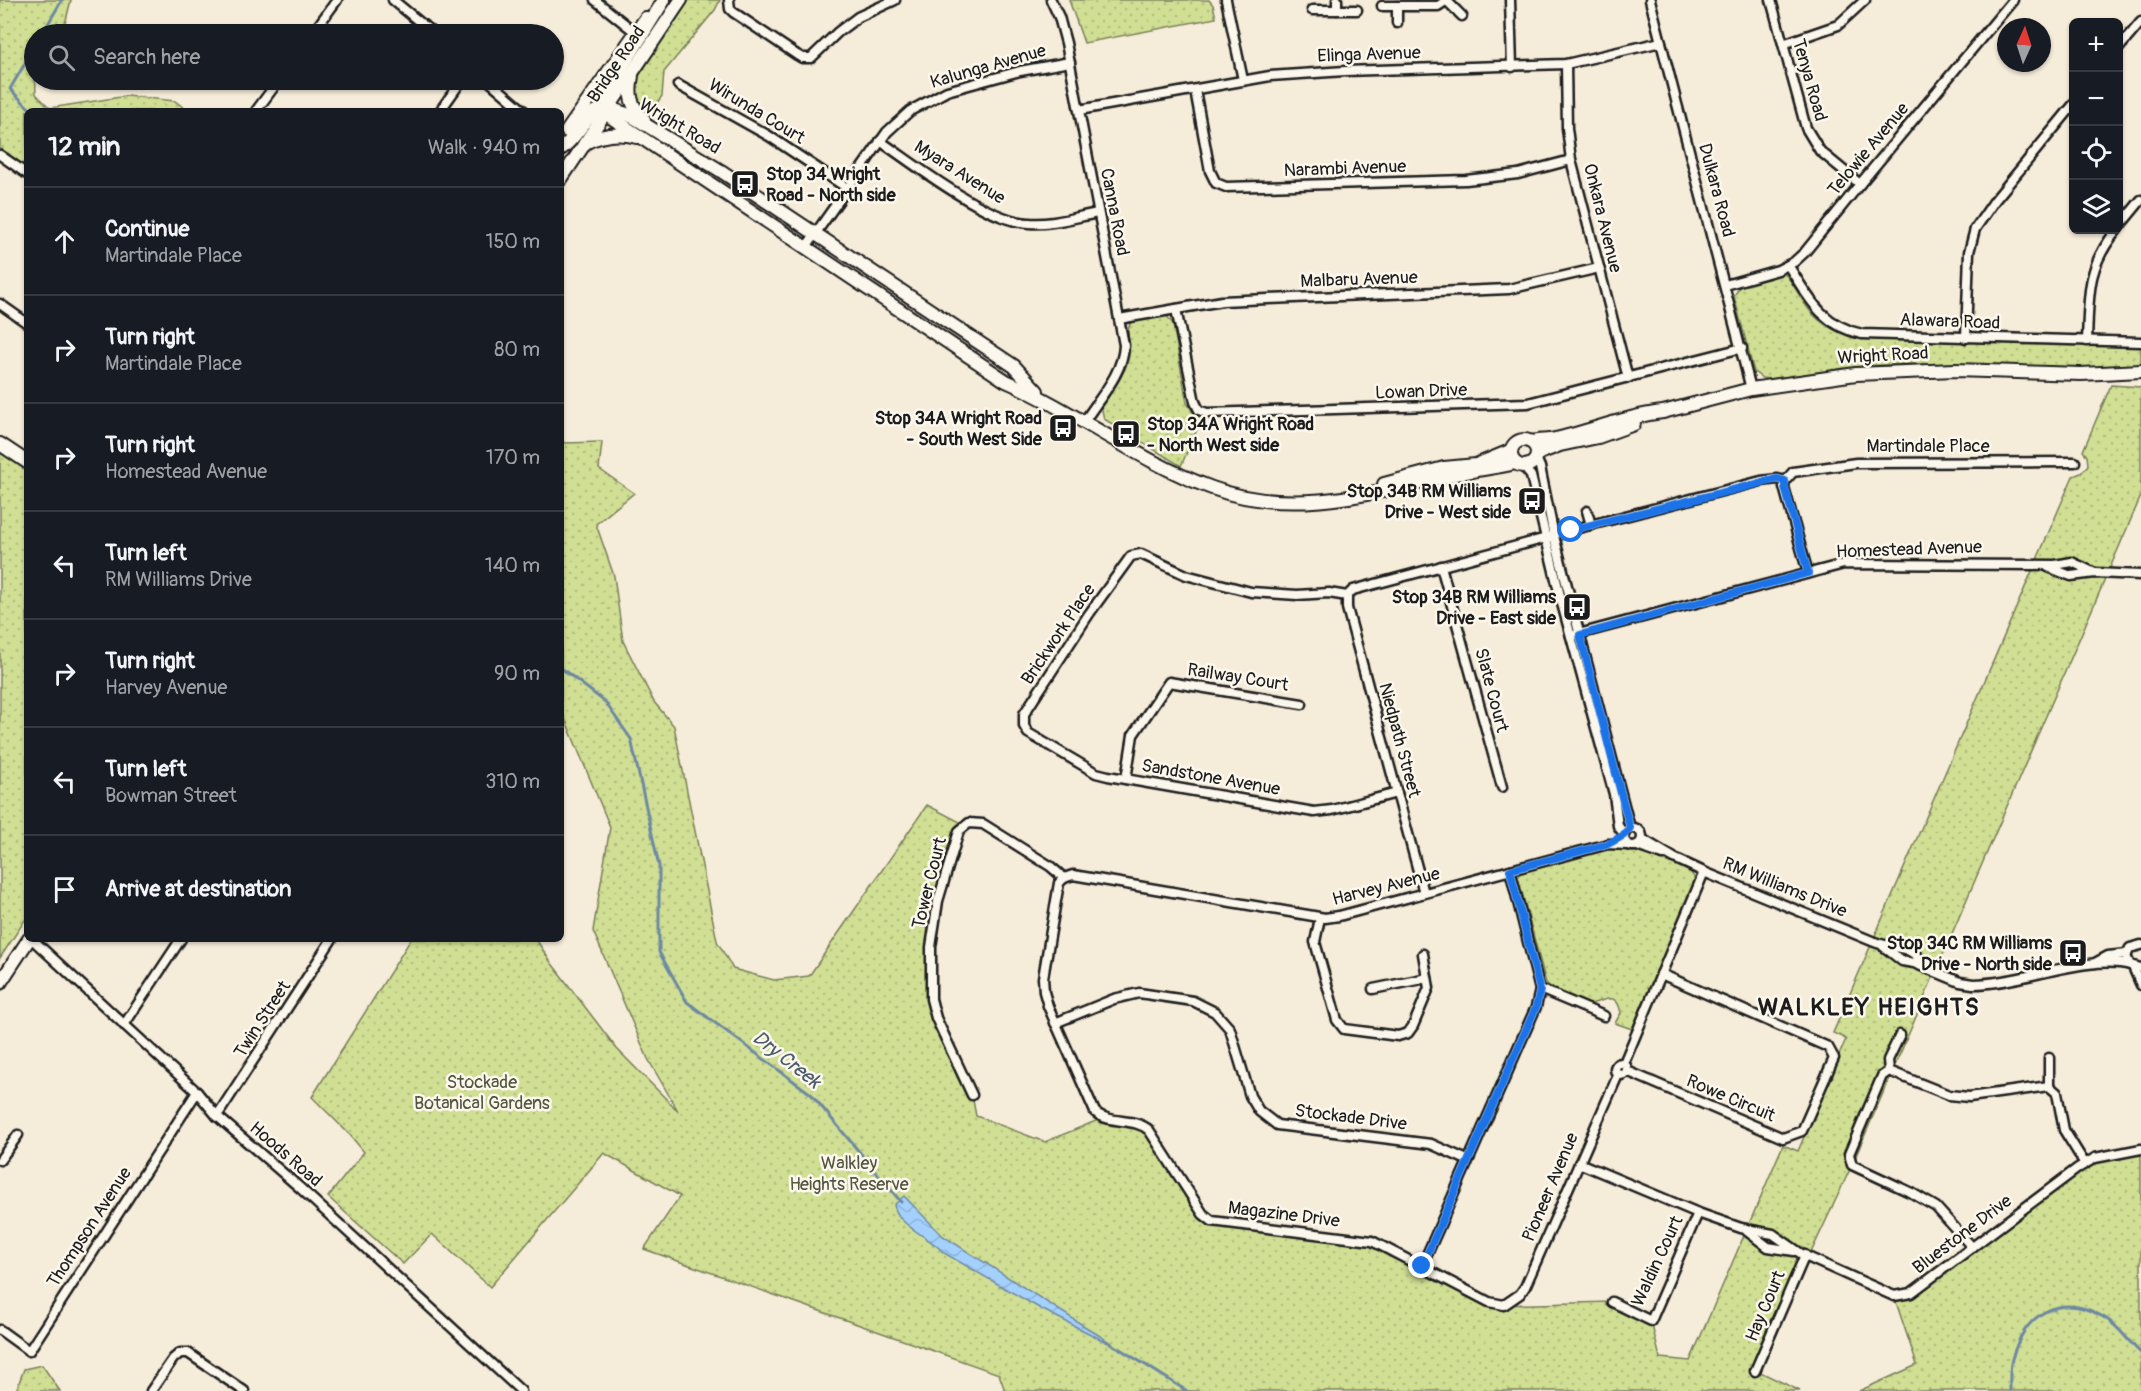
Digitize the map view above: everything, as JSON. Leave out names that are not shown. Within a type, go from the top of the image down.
[{"type":"main road","name":"Bridge Road","points":[[564,136],[635,32],[662,0]]},
{"type":"main road","points":[[564,146],[588,116],[608,109],[608,90],[611,83],[642,37],[662,0]]},
{"type":"main road","name":"Bridge Road","points":[[564,174],[681,0]]},
{"type":"main road","points":[[632,72],[630,91],[632,105],[648,126]]},
{"type":"main road","name":"Wright Road","points":[[1042,397],[1014,366],[687,150],[618,110],[608,109],[612,118],[1006,381],[1042,397],[1184,477],[1224,492],[1256,500],[1308,502],[1337,498],[1347,493],[1431,471],[1516,460]]},
{"type":"main road","points":[[585,143],[611,134],[644,139]]},
{"type":"main road","points":[[679,162],[687,150]]},
{"type":"main road","name":"Wright Road","points":[[1531,442],[1555,439],[1628,418],[1663,412],[1751,389],[1837,376],[1955,370],[2108,373],[2141,371]]},
{"type":"main road","name":"Wright Road","points":[[2108,373],[2141,379]]},
{"type":"main road","name":"Wright Road","points":[[1537,456],[1560,445],[1598,437],[1663,412]]},
{"type":"main road","points":[[1526,439],[1531,442],[1536,447],[1537,456],[1531,464],[1516,460],[1512,446],[1519,440],[1526,439]]},
{"type":"main road","points":[[0,444],[24,460]]},
{"type":"main road","points":[[0,983],[29,942]]},
{"type":"street","points":[[319,24],[337,0]]},
{"type":"street","points":[[393,0],[422,24]]},
{"type":"street","points":[[595,0],[635,32]]},
{"type":"street","points":[[729,0],[730,9],[733,12],[797,55],[807,58],[815,56],[838,32],[858,17],[895,0]]},
{"type":"street","name":"Canna Road","points":[[1052,0],[1059,17],[1070,62],[1124,345],[1122,360],[1111,381],[1083,422]]},
{"type":"street","points":[[1227,0],[1243,80]]},
{"type":"street","points":[[1337,0],[1337,10]]},
{"type":"street","points":[[1382,6],[1438,6],[1447,0],[1462,16]]},
{"type":"street","points":[[1510,0],[1512,67]]},
{"type":"street","name":"Dulkara Road","points":[[1650,0],[1751,389]]},
{"type":"street","name":"Tenya Road","points":[[1772,0],[1800,113],[1810,137],[1820,151],[1860,184]]},
{"type":"street","points":[[1783,44],[1838,25],[1865,0]]},
{"type":"street","name":"Telowie Avenue","points":[[1725,285],[1788,266],[1805,252],[2013,0]]},
{"type":"street","points":[[1397,6],[1397,23]]},
{"type":"street","points":[[1312,10],[1357,10]]},
{"type":"street","points":[[2123,43],[2141,22]]},
{"type":"street","name":"Elinga Avenue","points":[[1079,110],[1243,80],[1313,72],[1566,64],[1661,42]]},
{"type":"street","name":"Kalunga Avenue","points":[[806,247],[891,126],[910,111],[947,91],[1010,74],[1070,62]]},
{"type":"street","name":"Onkara Avenue","points":[[1566,64],[1567,128],[1571,160],[1628,378]]},
{"type":"street","name":"Wirunda Court","points":[[678,85],[763,133],[847,188]]},
{"type":"street","points":[[258,108],[272,90]]},
{"type":"street","points":[[442,108],[455,90]]},
{"type":"street","points":[[500,90],[521,108]]},
{"type":"street","name":"Narambi Avenue","points":[[1195,90],[1210,171],[1216,183],[1226,187],[1466,180],[1518,174],[1571,160]]},
{"type":"street","points":[[1966,338],[1969,252],[1976,229],[1995,200],[2069,109]]},
{"type":"street","name":"Myara Avenue","points":[[880,141],[963,196],[1002,218],[1035,224],[1098,213]]},
{"type":"street","points":[[0,155],[24,172]]},
{"type":"street","points":[[2123,223],[2141,200]]},
{"type":"street","points":[[2087,341],[2092,274],[2103,248],[2114,234]]},
{"type":"street","name":"Alawara Road","points":[[1788,266],[1818,310],[1839,327],[1862,334],[2141,342]]},
{"type":"street","name":"Malbaru Avenue","points":[[1119,319],[1222,301],[1501,290],[1536,284],[1599,268]]},
{"type":"street","points":[[0,304],[24,321]]},
{"type":"street","name":"Lowan Drive","points":[[1176,309],[1195,402],[1199,410],[1207,413],[1516,405],[1540,401],[1742,348]]},
{"type":"street","points":[[1537,456],[1550,537]]},
{"type":"street","points":[[1516,460],[1531,476],[1550,537],[1630,846],[1639,844],[1642,839]]},
{"type":"street","name":"Martindale Place","points":[[1571,530],[1761,481],[1777,479],[1785,481],[1793,472],[1856,463],[2075,462]]},
{"type":"street","points":[[1785,481],[1808,573]]},
{"type":"street","points":[[1587,511],[1592,525]]},
{"type":"street","points":[[1347,596],[1353,590],[1550,537]]},
{"type":"street","name":"Brickwork Place","points":[[1028,733],[1024,726],[1024,714],[1089,614],[1131,556],[1141,554],[1186,575],[1251,592],[1298,595],[1329,593],[1347,596]]},
{"type":"street","name":"Homestead Avenue","points":[[1576,635],[1832,566],[1855,563],[2042,565],[2072,561],[2095,573]]},
{"type":"street","name":"Homestead Avenue","points":[[2042,565],[2068,576],[2095,573],[2141,575]]},
{"type":"street","name":"Slate Court","points":[[1441,566],[1502,787]]},
{"type":"street","name":"Niedpath Street","points":[[1347,596],[1347,608],[1424,893]]},
{"type":"street","name":"Railway Court","points":[[1126,779],[1133,735],[1169,682],[1302,704]]},
{"type":"street","name":"Sandstone Avenue","points":[[1028,733],[1096,773],[1314,812],[1332,810],[1397,794]]},
{"type":"street","name":"Tower Court","points":[[972,1095],[936,1018],[931,999],[931,947],[938,901],[959,831],[969,823],[983,824],[1050,866],[1064,878]]},
{"type":"street","name":"RM Williams Drive","points":[[1626,832],[1640,831],[1642,839],[1704,872],[1883,946],[1911,950],[1927,967]]},
{"type":"street","name":"Harvey Avenue","points":[[1064,878],[1073,874],[1320,918],[1339,916],[1608,844],[1626,832]]},
{"type":"street","name":"Harvey Avenue","points":[[1608,844],[1630,846]]},
{"type":"street","name":"RM Williams Drive","points":[[1630,846],[1637,846],[1674,858]]},
{"type":"street","points":[[1422,1266],[1536,1007],[1540,989],[1510,870]]},
{"type":"street","name":"Pioneer Avenue","points":[[1504,1305],[1520,1294],[1525,1287],[1579,1163],[1623,1070],[1704,872]]},
{"type":"street","name":"Magazine Drive","points":[[1064,878],[1059,883],[1043,978],[1046,1000],[1095,1112],[1103,1118],[1141,1124],[1149,1130],[1208,1219],[1221,1223],[1372,1241],[1489,1302],[1504,1305]]},
{"type":"street","points":[[1320,918],[1315,942],[1337,1020],[1344,1029],[1398,1036],[1408,1033],[1429,988],[1423,954]]},
{"type":"street","name":"Hoods Road","points":[[34,942],[197,1092],[217,1116],[299,1187],[521,1391]]},
{"type":"street","points":[[124,1025],[180,942]]},
{"type":"street","name":"Twin Street","points":[[217,1116],[331,942]]},
{"type":"street","name":"RM Williams Drive","points":[[2092,964],[2108,956],[2127,954],[2130,948],[2141,945]]},
{"type":"street","name":"RM Williams Drive","points":[[1883,946],[1902,961],[1927,967],[1960,982],[1978,984],[2092,964],[2118,962],[2135,967]]},
{"type":"street","points":[[2127,954],[2127,960],[2135,967],[2141,985]]},
{"type":"street","name":"Rowe Circuit","points":[[1623,1070],[1783,1138],[1802,1131],[1834,1058],[1828,1047],[1661,974]]},
{"type":"street","points":[[1373,989],[1427,978]]},
{"type":"street","points":[[1540,989],[1604,1016]]},
{"type":"street","name":"Stockade Drive","points":[[1055,1023],[1114,999],[1139,993],[1193,1001],[1215,1012],[1230,1029],[1250,1096],[1259,1111],[1277,1125],[1431,1144],[1467,1160]]},
{"type":"street","points":[[1889,1071],[1888,1060],[1900,1035]]},
{"type":"street","points":[[2049,1058],[2049,1086]]},
{"type":"street","points":[[1889,1071],[1949,1095],[1969,1096],[2049,1086],[2057,1093],[2064,1130],[2085,1164]]},
{"type":"street","points":[[1889,1071],[1882,1076],[1849,1154],[1852,1165],[1936,1207],[1972,1247]]},
{"type":"street","name":"Thompson Avenue","points":[[0,1330],[29,1350],[197,1092]]},
{"type":"street","points":[[0,1160],[18,1135]]},
{"type":"street","name":"Bluestone Drive","points":[[1579,1163],[1698,1213],[1741,1228],[1773,1234],[1802,1254],[1894,1296],[1911,1293],[2095,1158],[2141,1149]]},
{"type":"street","name":"Waldin Court","points":[[1612,1302],[1651,1321],[1698,1213]]},
{"type":"street","name":"Bluestone Drive","points":[[1741,1228],[1768,1247],[1802,1254]]},
{"type":"street","name":"Hay Court","points":[[1755,1371],[1802,1254]]},
{"type":"street","points":[[151,1391],[173,1359],[180,1353],[188,1353],[244,1391]]},
{"type":"green space","points":[[0,0],[71,0],[64,24],[24,24],[24,90],[36,90],[36,94],[50,108],[24,108],[24,172],[0,155]]},
{"type":"green space","points":[[689,0],[720,0],[715,10],[664,72],[662,96],[647,117],[636,102],[634,93],[636,81]]},
{"type":"green space","points":[[1069,0],[1209,0],[1213,5],[1216,18],[1084,43]]},
{"type":"green space","points":[[127,96],[175,101],[184,108],[50,108]]},
{"type":"green space","points":[[1781,274],[1786,275],[1807,307],[1818,319],[1832,329],[1856,338],[2141,345],[2141,368],[1905,364],[1863,366],[1770,379],[1762,378],[1754,372],[1734,296],[1740,286]]},
{"type":"green space","points":[[1167,316],[1173,324],[1187,403],[1193,412],[1202,418],[1181,466],[1104,419],[1101,406],[1125,369],[1129,352],[1128,331],[1132,321]]},
{"type":"green space","name":"Walkley Heights Reserve","points":[[2111,385],[2141,387],[2141,496],[1852,1165],[1756,1370],[1800,1391],[1005,1391],[999,1374],[644,1249],[680,1196],[604,1153],[490,1287],[432,1234],[403,1264],[328,1197],[364,1152],[312,1097],[409,942],[538,942],[617,1049],[678,1111],[648,1059],[593,931],[610,827],[564,716],[564,443],[602,442],[599,469],[634,493],[596,524],[614,576],[623,641],[654,702],[674,726],[717,941],[733,969],[774,980],[809,976],[927,805],[966,825],[949,867],[933,935],[936,1018],[972,1095],[976,1116],[1045,1142],[1103,1118],[1146,1127],[1208,1219],[1372,1241],[1500,1305],[1612,1302],[1651,1321],[1660,1358],[1690,1361],[1783,1145],[1798,1151],[1846,1039],[1833,1033],[2073,476],[2081,473],[2088,465],[2087,456],[2083,451]]},
{"type":"green space","points":[[0,444],[24,459],[24,922],[0,958]]},
{"type":"green space","points":[[1608,847],[1627,848],[1688,869],[1695,883],[1632,1029],[1615,1023],[1621,1013],[1616,1001],[1608,999],[1588,1004],[1554,990],[1546,983],[1518,877],[1523,869]]},
{"type":"green space","points":[[2141,1149],[2141,1391],[1859,1391],[1917,1365],[1894,1296],[1911,1293],[2095,1158]]},
{"type":"green space","points":[[42,1365],[60,1391],[16,1391],[24,1369]]},
{"type":"water","points":[[904,1196],[943,1236],[1122,1350],[1041,1309],[944,1253],[931,1241],[908,1226],[897,1213],[894,1205]]},
{"type":"waterway","name":"Dry Creek","points":[[48,24],[62,0]]},
{"type":"waterway","name":"Dry Creek","points":[[24,65],[10,89],[29,108]]},
{"type":"waterway","name":"Dry Creek","points":[[564,670],[605,702],[631,739],[659,866],[659,952],[687,1002],[811,1094],[901,1202]]},
{"type":"waterway","name":"Dry Creek","points":[[2010,1391],[2012,1359],[2026,1329],[2036,1318],[2060,1307],[2074,1306],[2105,1318],[2141,1353]]},
{"type":"waterway","name":"Dry Creek","points":[[1120,1349],[1187,1391]]},
{"type":"place","name":"Stop 34 Wright Road - North side","points":[[745,184]]},
{"type":"place","name":"Stop 34A Wright Road - South West Side","points":[[1063,428]]},
{"type":"place","name":"Stop 34A Wright Road - North West side","points":[[1126,434]]},
{"type":"place","name":"Stop 34B RM Williams Drive - West side","points":[[1532,501]]},
{"type":"place","name":"Stop 34B RM Williams Drive - East side","points":[[1577,607]]},
{"type":"place","name":"Stop 34C RM Williams Drive - North side","points":[[2073,953]]},
{"type":"district","name":"WALKLEY HEIGHTS","points":[[1869,1007]]},
{"type":"route","points":[[1422,1266],[1536,1007],[1540,990],[1510,870],[1608,844],[1624,835],[1630,828],[1580,635],[1808,573],[1785,481],[1777,479],[1761,481],[1571,530]]},
{"type":"park label","name":"Stockade Botanical Gardens","points":[[482,1092]]}]
